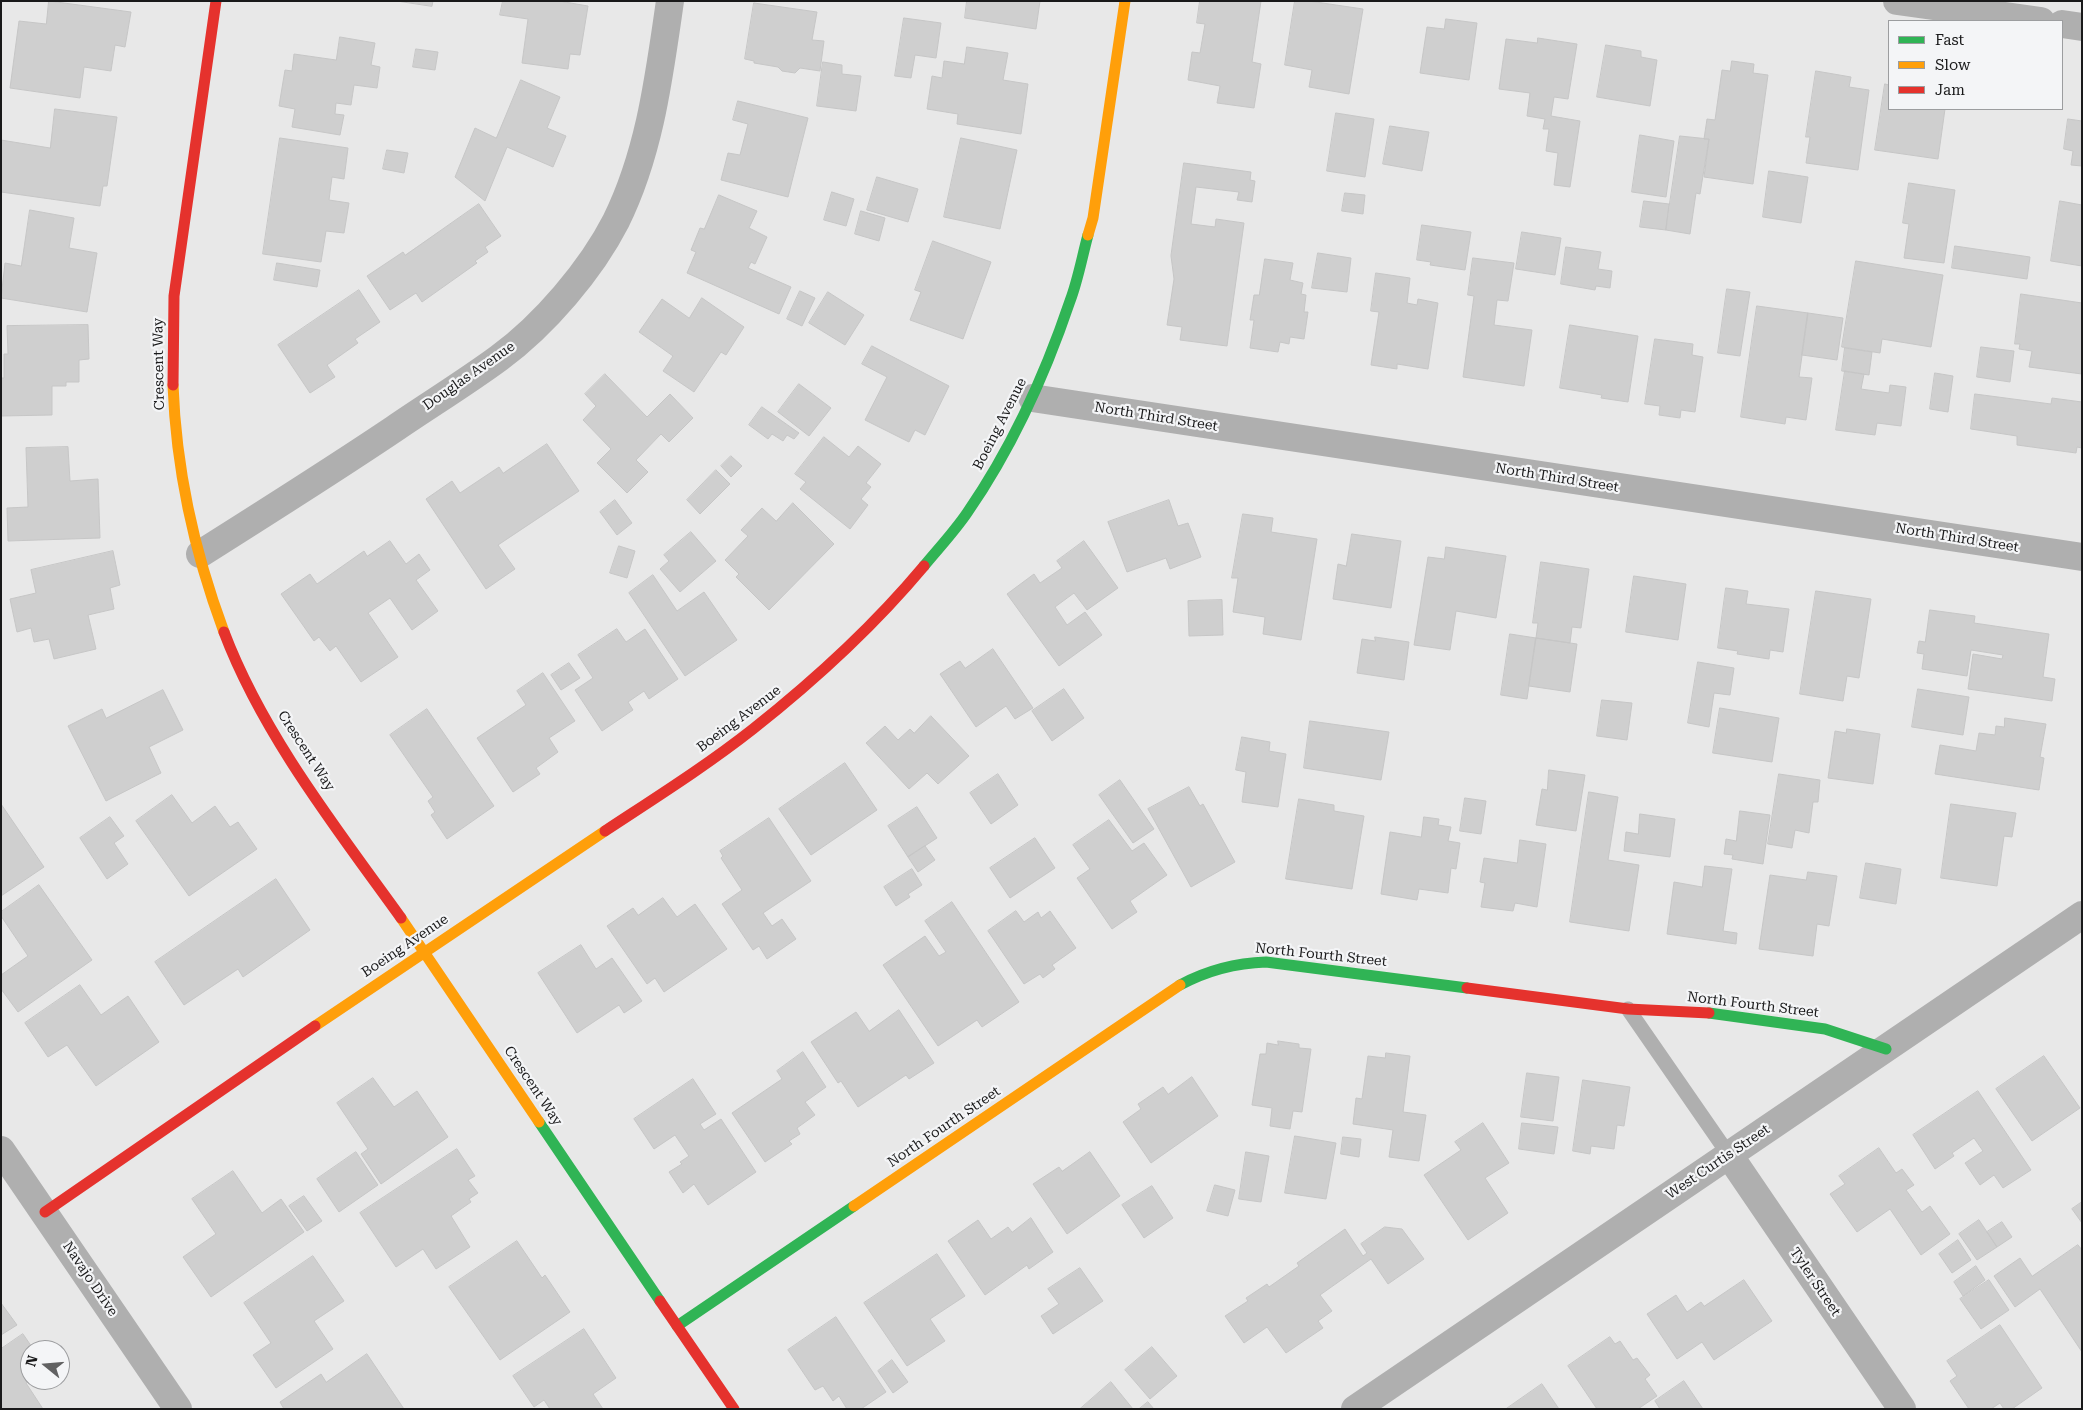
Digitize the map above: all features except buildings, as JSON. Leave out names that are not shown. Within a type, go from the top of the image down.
[{"type":"street","name":"Crescent Way","points":[[216,1],[174,296],[171,340],[176,436],[185,492],[209,590],[223,629],[240,669],[305,778],[734,1409]]},
{"type":"street","name":"Douglas Avenue","points":[[200,554],[315,481],[501,357],[536,326],[564,295],[591,261],[615,222],[633,181],[648,136],[654,107],[670,1]]},
{"type":"street","name":"Boeing Avenue","points":[[45,1212],[424,951],[701,767],[752,730],[834,662],[903,591],[966,515],[992,476],[1032,398],[1071,299],[1093,218],[1125,1]]},
{"type":"street","points":[[1897,1],[2034,20]]},
{"type":"street","points":[[2063,24],[2082,27]]},
{"type":"street","name":"North Third Street","points":[[1032,398],[2082,557]]},
{"type":"street","name":"West Curtis Street","points":[[1355,1409],[2082,915]]},
{"type":"street","name":"North Fourth Street","points":[[677,1326],[1179,986],[1205,971],[1223,966],[1242,962],[1266,962],[1628,1009],[1696,1011],[1825,1029],[1886,1048]]},
{"type":"street","name":"Navajo Drive","points":[[1,1150],[178,1409]]},
{"type":"street","name":"Tyler Street","points":[[1729,1155],[1902,1409]]},
{"type":"lane","points":[[1628,1009],[1729,1155]]},
{"type":"traffic: fast","points":[[924,566],[967,513],[1013,437],[1050,356],[1075,285],[1088,235]]},
{"type":"traffic: fast","points":[[1180,985],[1222,968],[1266,962],[1467,988]]},
{"type":"traffic: fast","points":[[1709,1013],[1825,1029],[1886,1049]]},
{"type":"traffic: fast","points":[[539,1122],[660,1301]]},
{"type":"traffic: fast","points":[[677,1326],[854,1206]]},
{"type":"traffic: slow","points":[[1088,235],[1093,218],[1125,1]]},
{"type":"traffic: slow","points":[[173,385],[178,448],[189,510],[204,572],[224,632]]},
{"type":"traffic: slow","points":[[315,1026],[605,831]]},
{"type":"traffic: slow","points":[[401,918],[539,1122]]},
{"type":"traffic: slow","points":[[854,1206],[1180,985]]},
{"type":"traffic: jam","points":[[173,385],[174,296],[216,1]]},
{"type":"traffic: jam","points":[[605,831],[717,756],[776,710],[843,652],[905,589],[924,566]]},
{"type":"traffic: jam","points":[[224,632],[240,670],[280,744],[327,816],[401,918]]},
{"type":"traffic: jam","points":[[1467,988],[1628,1009],[1709,1013]]},
{"type":"traffic: jam","points":[[45,1212],[315,1026]]},
{"type":"traffic: jam","points":[[660,1301],[734,1409]]}]
